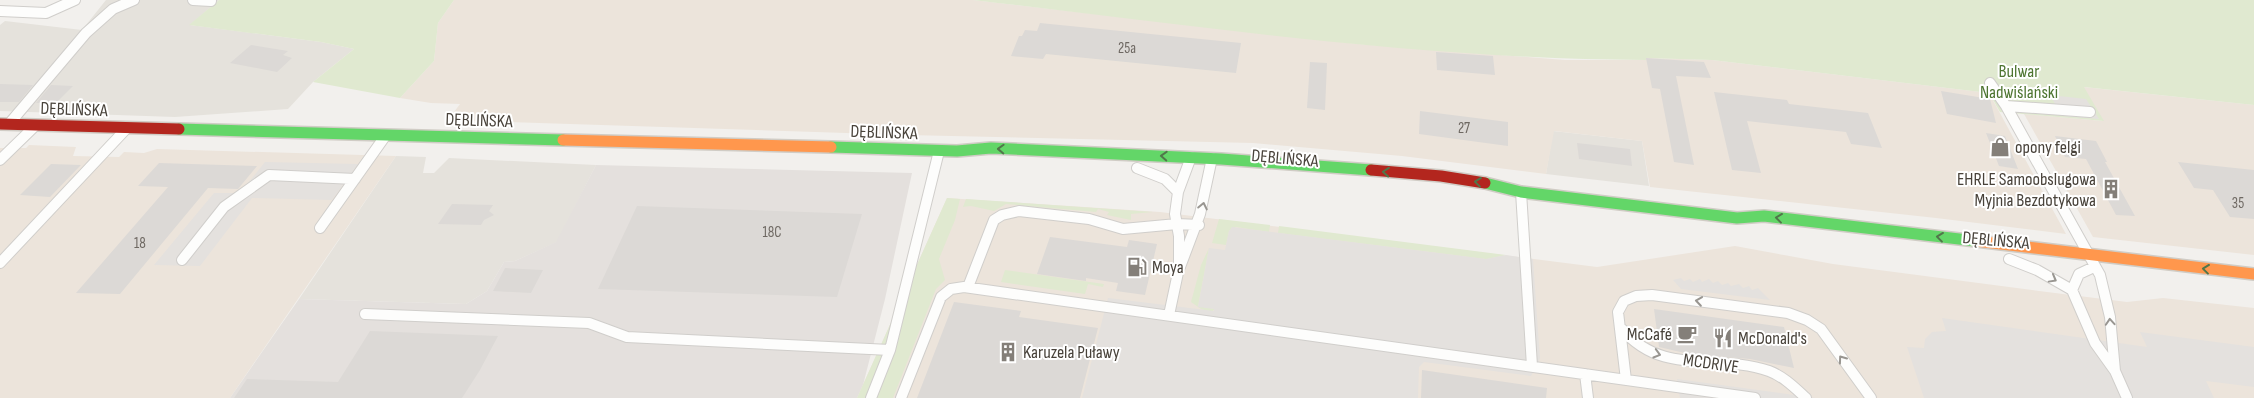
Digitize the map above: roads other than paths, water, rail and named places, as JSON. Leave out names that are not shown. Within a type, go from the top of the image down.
[{"type":"main road","name":"DĘBLIŃSKA","points":[[4,124],[939,151],[992,148],[1212,158],[1435,176],[1486,183],[1521,192],[1737,218],[1764,216],[2254,274]]},
{"type":"main road","name":"DĘBLIŃSKA","points":[[957,151],[992,161]]},
{"type":"main road","name":"DĘBLIŃSKA","points":[[1123,168],[1219,171],[1310,177]]},
{"type":"main road","name":"DĘBLIŃSKA","points":[[1487,195],[1521,192]]},
{"type":"main road","name":"DĘBLIŃSKA","points":[[1737,218],[1768,229]]},
{"type":"main road","name":"DĘBLIŃSKA","points":[[2004,259],[2046,262]]},
{"type":"main road","points":[[2075,265],[2254,286]]},
{"type":"lane","points":[[0,11],[46,13],[75,0]]},
{"type":"lane","points":[[4,124],[86,33],[113,9],[134,0]]},
{"type":"lane","points":[[193,0],[211,1]]},
{"type":"lane","points":[[1990,83],[2006,106],[2100,275],[2110,317],[2115,371]]},
{"type":"lane","points":[[2006,106],[2090,112]]},
{"type":"lane","points":[[0,160],[36,125]]},
{"type":"lane","points":[[0,263],[127,128]]},
{"type":"lane","points":[[320,228],[386,135]]},
{"type":"lane","points":[[871,398],[890,350],[939,151]]},
{"type":"lane","points":[[1169,315],[1179,268],[1179,236],[1175,214],[1178,192],[1191,157]]},
{"type":"lane","points":[[1179,268],[1193,241],[1219,171],[1212,158]]},
{"type":"lane","points":[[1137,168],[1156,173],[1170,180],[1178,192]]},
{"type":"lane","points":[[182,260],[224,208],[269,175],[355,179]]},
{"type":"lane","points":[[1521,192],[1532,366]]},
{"type":"lane","points":[[968,287],[994,220],[1011,212],[1089,219],[1123,229],[1176,224],[1199,225]]},
{"type":"lane","points":[[2004,259],[2037,270],[2072,290],[2095,343],[2115,371],[2127,398]]},
{"type":"lane","points":[[2072,290],[2079,274],[2094,267]]},
{"type":"lane","points":[[902,398],[941,297],[956,287],[968,287],[1532,366],[1711,395],[1755,398]]},
{"type":"lane","points":[[1626,380],[1618,312],[1624,301],[1636,296],[1652,295],[1788,313],[1807,320],[1821,329],[1871,398]]},
{"type":"lane","points":[[365,314],[589,323],[627,337],[890,350]]},
{"type":"lane","name":"MCDRIVE","points":[[1620,326],[1628,340],[1641,349],[1660,356],[1768,371],[1806,398]]},
{"type":"lane","points":[[1585,374],[1588,398]]},
{"type":"place","name":"opony felgi","points":[[2000,147]]},
{"type":"place","name":"EHRLE Samoobslugowa Myjnia Bezdotykowa","points":[[2111,189]]},
{"type":"place","name":"Moya","points":[[1137,267]]},
{"type":"place","name":"McCafé","points":[[1687,334]]},
{"type":"place","name":"McDonald's","points":[[1723,338]]},
{"type":"place","name":"Karuzela Puławy","points":[[1008,352]]},
{"type":"park label","name":"Bulwar Nadwiślański","points":[[2019,81]]}]
